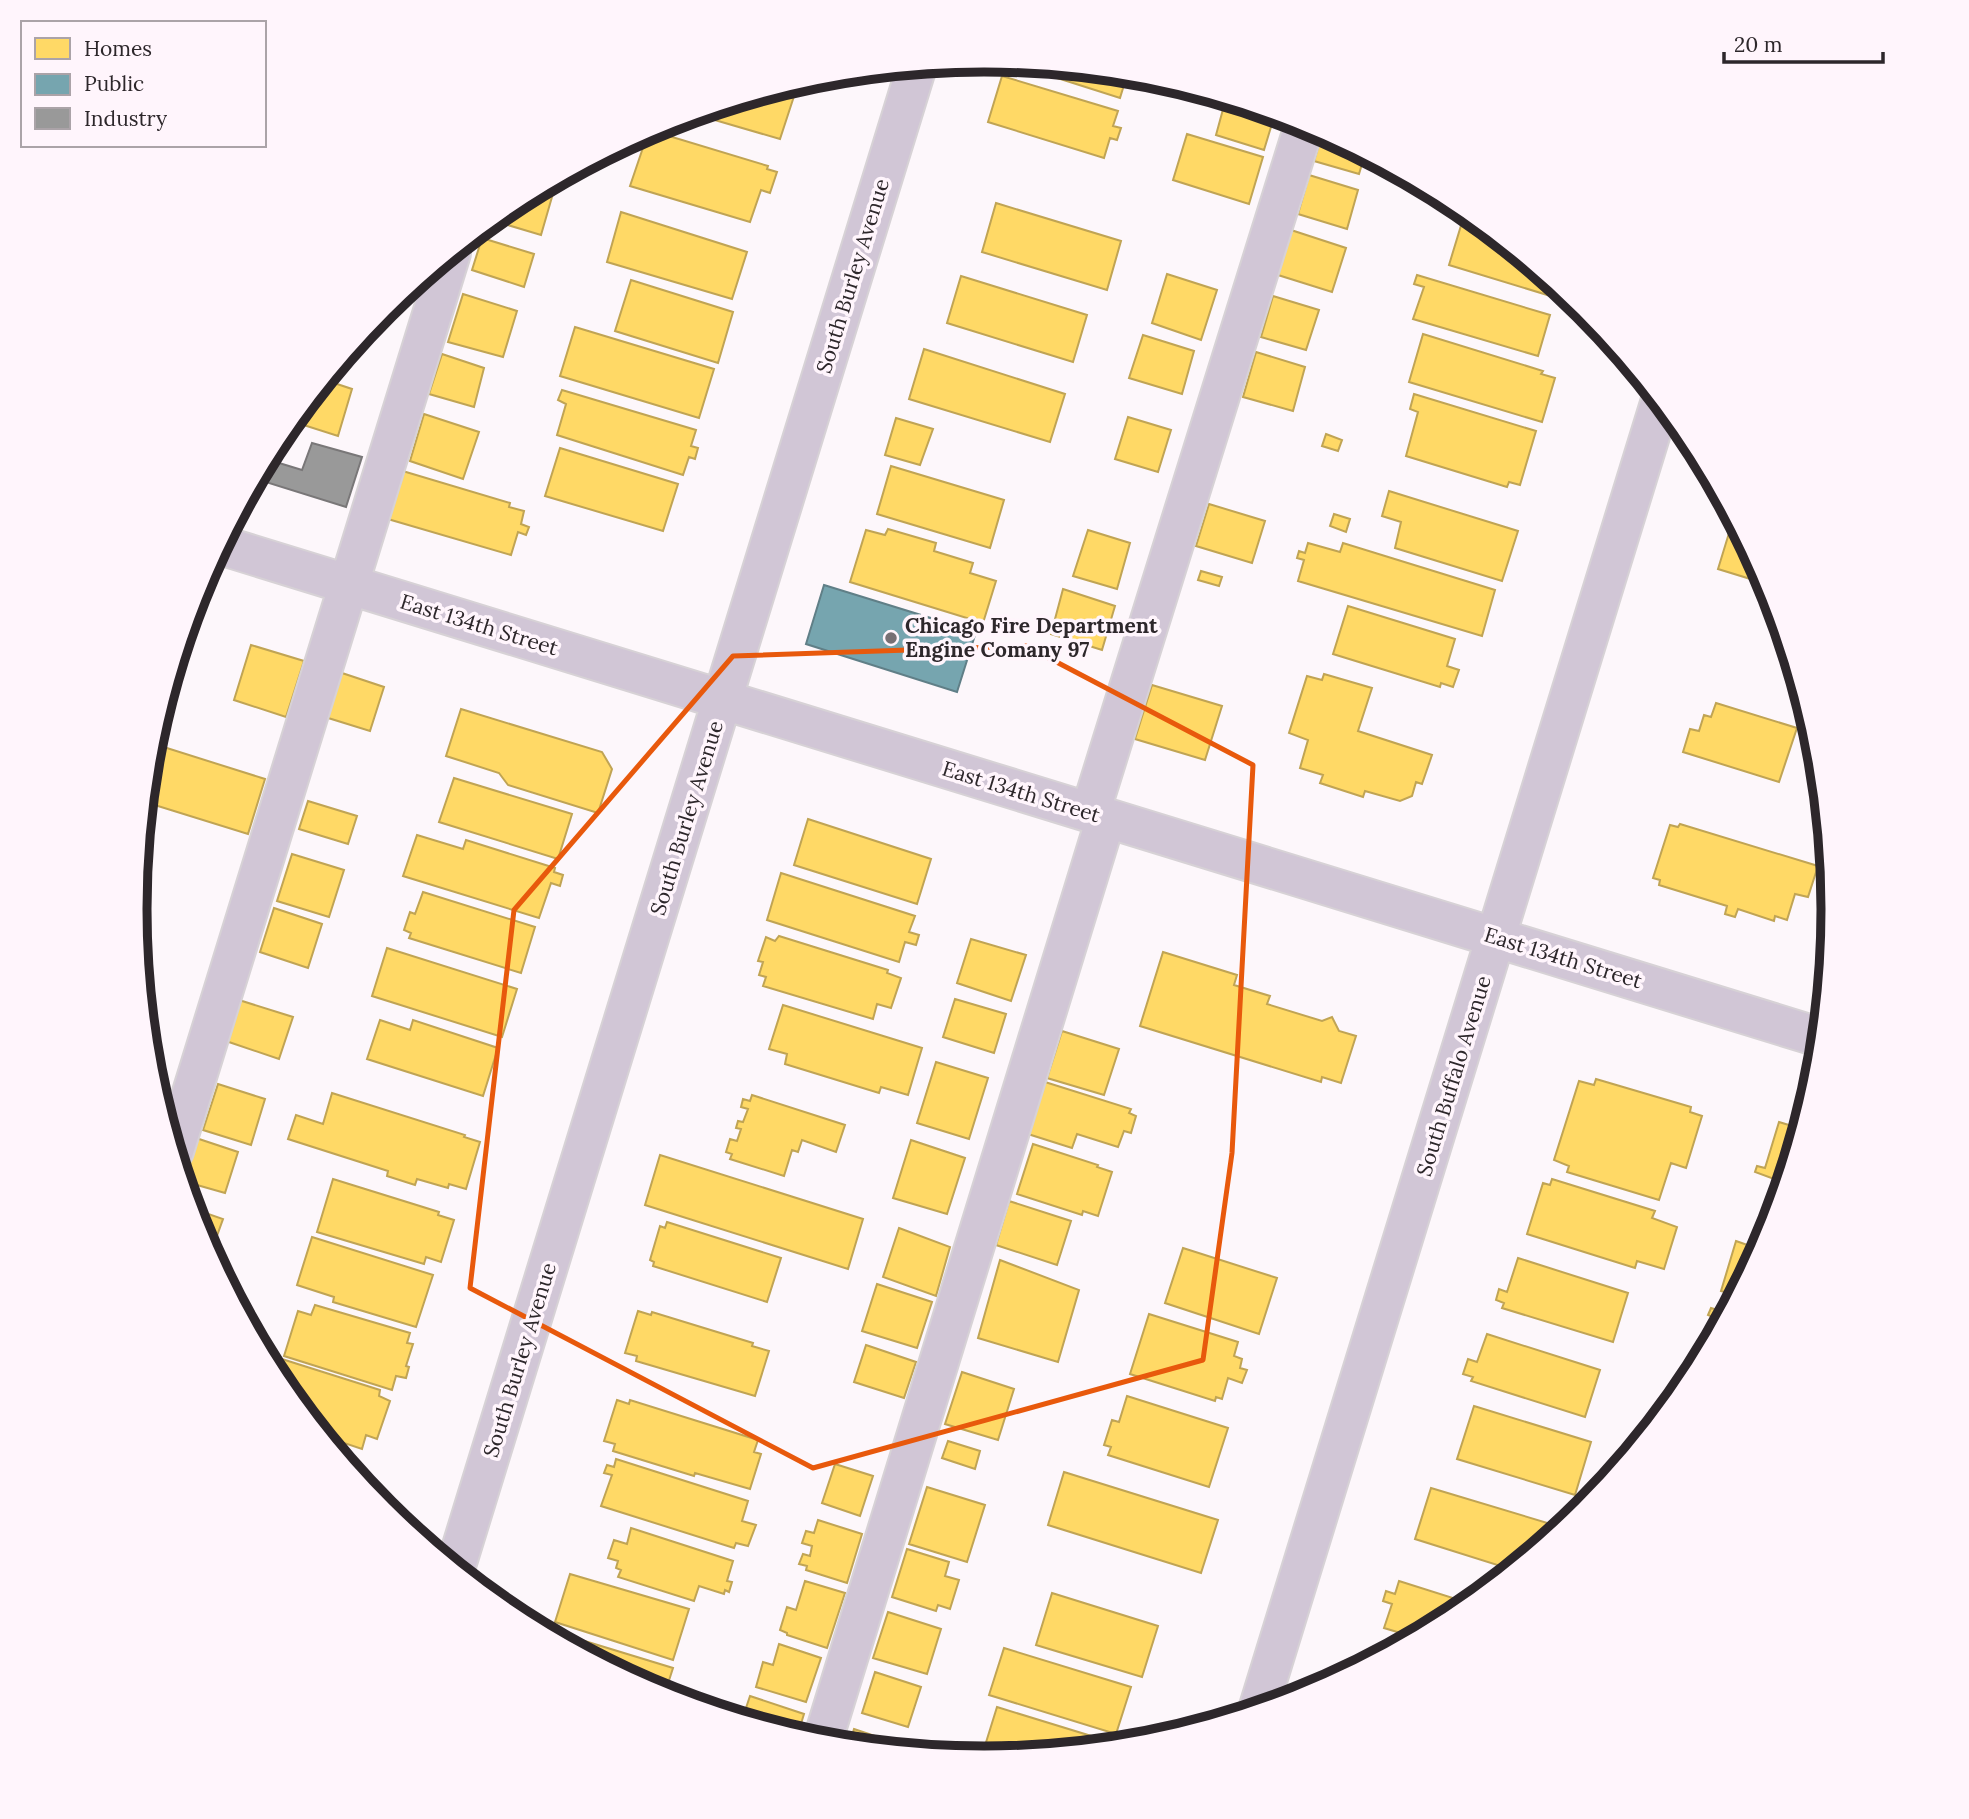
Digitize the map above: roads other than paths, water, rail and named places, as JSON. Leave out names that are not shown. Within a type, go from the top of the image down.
[{"type":"street","name":"South Burley Avenue","points":[[458,1560],[914,75]]},
{"type":"street","points":[[826,1732],[1301,134]]},
{"type":"street","points":[[178,1137],[446,268]]},
{"type":"street","name":"South Buffalo Avenue","points":[[1261,1700],[1657,412]]},
{"type":"street","name":"East 134th Street","points":[[229,548],[1812,1035]]},
{"type":"place","name":"Chicago Fire Department Engine Comany 97","points":[[891,638]]}]
